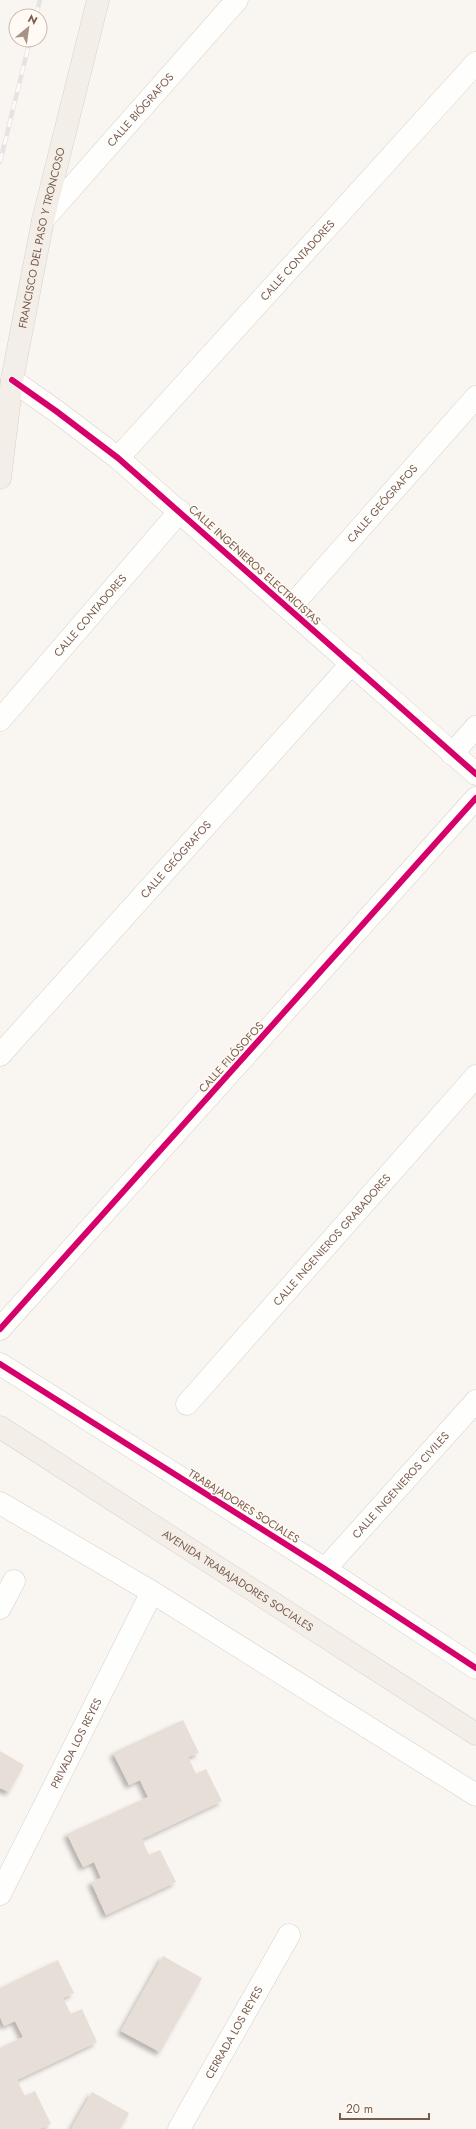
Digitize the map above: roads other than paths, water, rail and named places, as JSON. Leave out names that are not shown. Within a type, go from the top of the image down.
[{"type":"main road","name":"FRANCISCO DEL PASO Y TRONCOSO","points":[[0,478],[12,380],[43,220],[98,0]]},
{"type":"main road","name":"AVENIDA TRABAJADORES SOCIALES","points":[[0,1427],[476,1734]]},
{"type":"street","name":"CALLE BIÓGRAFOS","points":[[43,220],[237,0]]},
{"type":"street","name":"CALLE CONTADORES","points":[[118,458],[476,63]]},
{"type":"street","name":"CALLE INGENIEROS ELECTRICISTAS","points":[[12,380],[118,458],[180,511],[476,774]]},
{"type":"street","name":"CALLE GEÓGRAFOS","points":[[289,609],[476,397]]},
{"type":"street","name":"CALLE CONTADORES","points":[[0,720],[180,511]]},
{"type":"street","name":"CALLE GEÓGRAFOS","points":[[0,1055],[352,663]]},
{"type":"street","points":[[452,754],[476,727]]},
{"type":"street","name":"CALLE FILÓSOFOS","points":[[0,1329],[476,798]]},
{"type":"street","name":"CALLE INGENIEROS GRABADORES","points":[[187,1404],[476,1076]]},
{"type":"street","name":"TRABAJADORES SOCIALES","points":[[0,1364],[325,1569],[476,1668]]},
{"type":"street","name":"CALLE INGENIEROS CIVILES","points":[[325,1569],[476,1401]]},
{"type":"street","points":[[0,1504],[152,1592],[476,1795]]},
{"type":"street","points":[[0,1608],[14,1581]]},
{"type":"street","name":"PRIVADA LOS REYES","points":[[0,1894],[152,1592]]},
{"type":"street","name":"CERRADA LOS REYES","points":[[179,2129],[289,1935]]},
{"type":"railway","points":[[38,8],[40,0]]},
{"type":"railway","points":[[0,162],[28,48]]}]
